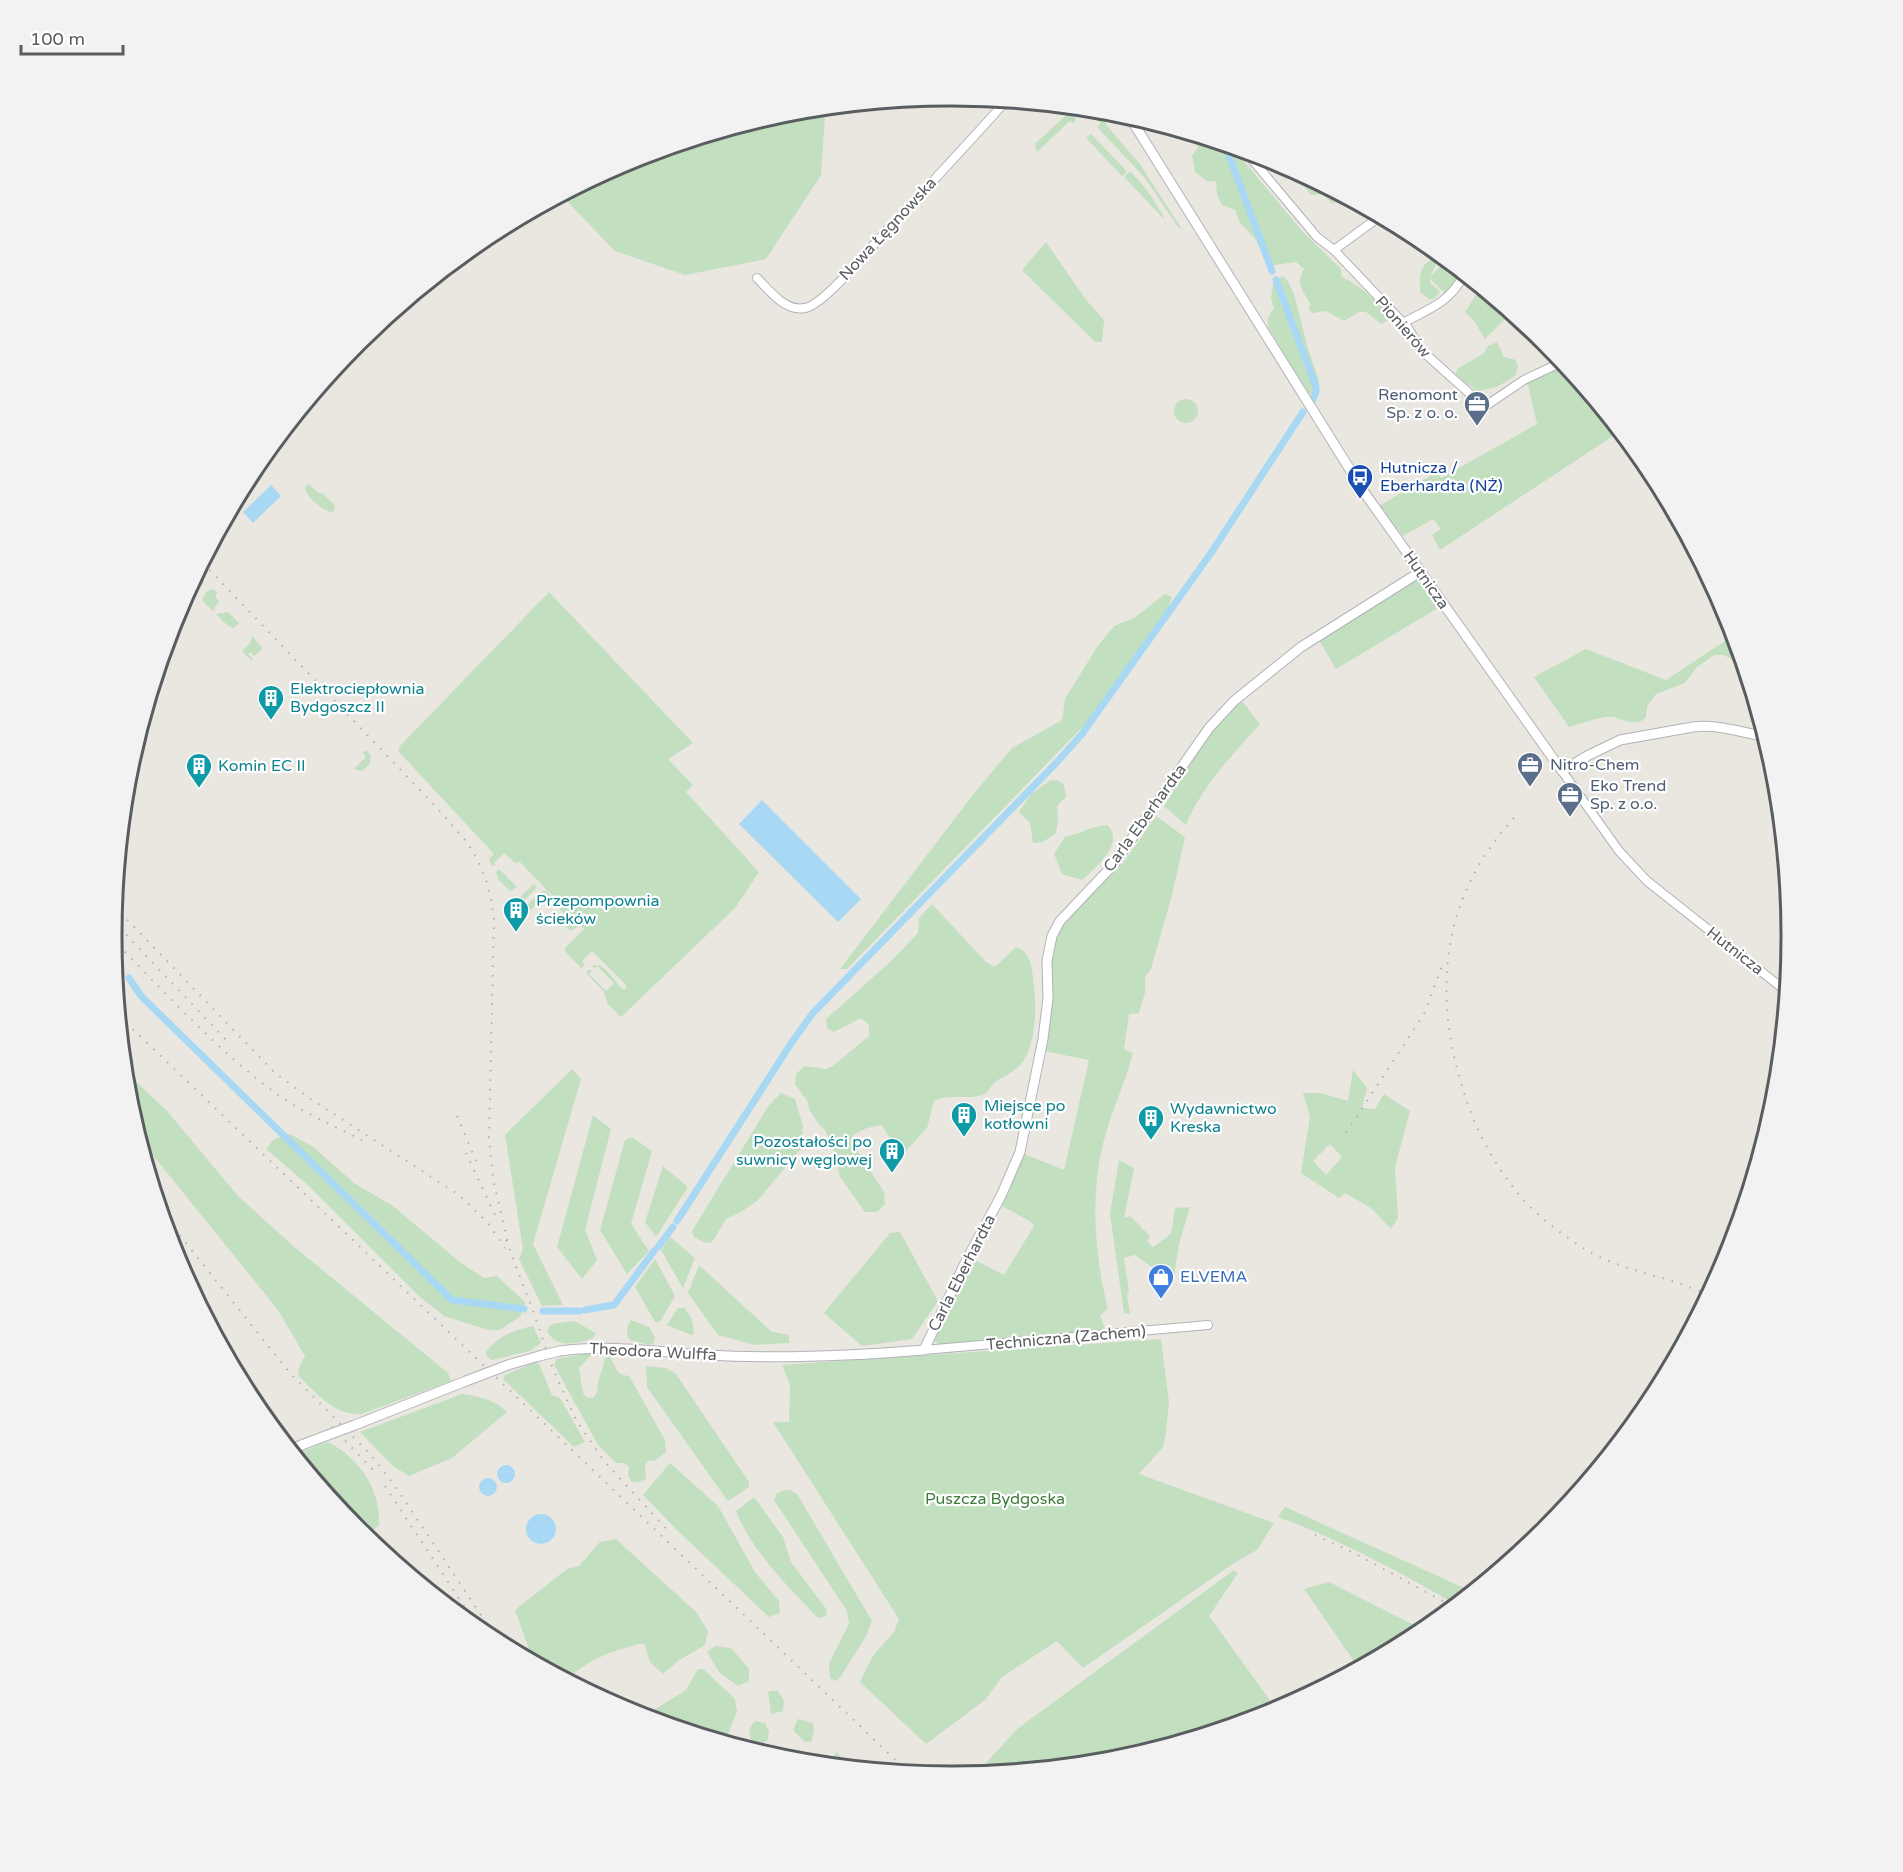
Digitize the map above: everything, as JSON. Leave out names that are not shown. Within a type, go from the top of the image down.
[{"type":"street","name":"Nowa Łęgnowska","points":[[757,278],[784,304],[797,308],[812,306],[854,266],[1000,108]]},
{"type":"street","name":"Hutnicza","points":[[1136,128],[1367,496],[1619,851],[1647,881],[1779,986]]},
{"type":"street","name":"Pionierów","points":[[1257,166],[1317,237],[1334,250],[1403,323],[1427,356],[1479,401],[1487,405],[1524,380],[1554,366]]},
{"type":"street","points":[[1334,250],[1372,222]]},
{"type":"street","points":[[1403,323],[1445,300],[1460,281]]},
{"type":"street","name":"Carla Eberhardta","points":[[924,1350],[967,1259],[1001,1196],[1020,1152],[1043,1039],[1048,998],[1047,961],[1052,936],[1060,921],[1114,864],[1209,728],[1234,700],[1301,647],[1420,572]]},
{"type":"street","points":[[1562,771],[1620,740],[1701,726],[1756,735]]},
{"type":"street","name":"Techniczna (Zachem)","points":[[924,1350],[1208,1325]]},
{"type":"street","name":"Theodora Wulffa","points":[[298,1447],[508,1365],[560,1351],[598,1348],[709,1355],[800,1357],[924,1350]]},
{"type":"green space","points":[[1066,115],[1074,116],[1076,119],[1074,124],[1070,121],[1037,152],[1035,144]]},
{"type":"green space","points":[[825,117],[821,175],[766,259],[685,275],[615,251],[567,202],[634,170],[685,151],[790,122]]},
{"type":"green space","points":[[1097,120],[1104,121],[1139,163],[1182,229],[1178,227],[1145,178],[1097,127],[1100,123]]},
{"type":"green space","points":[[1091,134],[1125,169],[1126,173],[1122,176],[1086,138]]},
{"type":"green space","points":[[1197,145],[1243,160],[1303,232],[1341,269],[1342,277],[1362,290],[1392,318],[1381,324],[1366,312],[1359,312],[1344,321],[1326,311],[1313,313],[1309,310],[1310,303],[1300,282],[1304,269],[1296,262],[1275,265],[1266,263],[1256,240],[1240,223],[1235,210],[1222,205],[1217,194],[1216,181],[1208,182],[1195,172],[1192,155],[1198,148]]},
{"type":"green space","points":[[1130,171],[1147,190],[1163,218],[1124,177]]},
{"type":"green space","points":[[1304,186],[1322,194],[1311,195]]},
{"type":"green space","points":[[1324,195],[1336,202],[1332,204]]},
{"type":"green space","points":[[1046,242],[1087,301],[1104,320],[1102,342],[1095,342],[1022,270]]},
{"type":"green space","points":[[1431,260],[1436,264],[1430,277],[1440,266],[1458,280],[1447,295],[1429,278],[1431,284],[1440,292],[1434,299],[1429,299],[1420,292],[1422,269]]},
{"type":"green space","points":[[1283,276],[1294,294],[1319,381],[1318,391],[1308,394],[1268,327],[1268,318],[1274,308],[1271,299],[1273,283]]},
{"type":"green space","points":[[1476,295],[1505,318],[1485,339],[1474,321],[1465,312]]},
{"type":"green space","points":[[1497,342],[1504,357],[1516,360],[1518,368],[1515,376],[1497,387],[1477,391],[1458,377],[1457,369],[1483,354],[1488,346]]},
{"type":"green space","points":[[1555,368],[1613,436],[1440,550],[1432,535],[1441,529],[1433,519],[1403,536],[1379,506],[1437,472],[1441,478],[1537,424],[1527,381]]},
{"type":"green space","points":[[1186,399],[1195,402],[1198,411],[1195,420],[1186,423],[1177,420],[1174,411],[1177,402]]},
{"type":"green space","points":[[309,484],[335,505],[334,511],[326,510],[311,499],[305,487]]},
{"type":"green space","points":[[1418,579],[1438,608],[1336,669],[1319,640]]},
{"type":"green space","points":[[213,589],[219,601],[213,611],[202,600],[206,592]]},
{"type":"green space","points":[[549,592],[693,743],[668,759],[693,785],[686,792],[759,872],[735,908],[621,1017],[607,1003],[604,992],[587,974],[587,971],[589,969],[592,971],[589,974],[606,991],[614,983],[597,966],[594,968],[592,966],[596,965],[601,966],[623,989],[626,989],[626,985],[592,951],[582,961],[585,965],[581,968],[565,951],[566,947],[584,929],[580,925],[571,931],[565,926],[570,921],[557,906],[561,905],[520,862],[515,863],[504,853],[494,863],[496,866],[491,865],[489,859],[494,854],[398,751],[400,746]]},
{"type":"green space","points":[[1165,594],[1172,597],[1168,608],[1095,714],[847,969],[840,969],[975,792],[1012,748],[1062,720],[1065,699],[1097,647],[1114,626],[1134,618]]},
{"type":"green space","points":[[228,612],[239,623],[234,628],[228,626],[216,614]]},
{"type":"green space","points":[[252,636],[263,648],[254,656],[250,652],[248,654],[252,661],[242,651],[250,643]]},
{"type":"green space","points":[[1726,640],[1734,661],[1724,655],[1714,655],[1696,668],[1685,683],[1656,694],[1647,706],[1646,718],[1638,722],[1609,717],[1569,727],[1534,677],[1586,649],[1666,680]]},
{"type":"green space","points":[[1242,701],[1260,724],[1209,784],[1186,825],[1164,806],[1213,728]]},
{"type":"green space","points":[[366,750],[371,756],[370,764],[362,771],[354,769],[366,757],[363,753]]},
{"type":"green space","points":[[1051,780],[1059,781],[1064,785],[1066,797],[1057,806],[1056,833],[1043,842],[1033,843],[1030,823],[1019,812],[1031,794]]},
{"type":"green space","points":[[1156,816],[1185,837],[1172,895],[1151,969],[1145,977],[1145,993],[1139,1013],[1129,1014],[1124,1049],[1133,1053],[1109,1123],[1098,1169],[1096,1239],[1108,1309],[1100,1315],[1107,1335],[938,1344],[933,1339],[973,1259],[1004,1275],[1034,1226],[1031,1222],[1000,1205],[1022,1153],[1064,1170],[1089,1060],[1043,1051],[1052,1004],[1048,956],[1061,925],[1124,862]]},
{"type":"green space","points":[[1107,825],[1112,832],[1113,839],[1111,847],[1101,862],[1082,880],[1062,874],[1054,854],[1065,837]]},
{"type":"green space","points":[[499,869],[517,887],[510,891],[498,879],[496,872]]},
{"type":"green space","points":[[522,871],[537,887],[522,903],[518,899],[534,884]]},
{"type":"green space","points":[[542,891],[546,891],[552,897],[550,899],[546,896],[529,911],[526,906]]},
{"type":"green space","points":[[932,904],[986,962],[995,967],[1016,947],[1026,954],[1032,969],[1035,995],[1034,1030],[1028,1053],[1023,1062],[1014,1071],[996,1081],[985,1094],[934,1101],[927,1128],[906,1151],[898,1151],[882,1125],[867,1128],[853,1135],[851,1141],[884,1192],[885,1204],[877,1212],[865,1212],[840,1177],[833,1147],[825,1130],[818,1123],[809,1109],[808,1102],[795,1084],[796,1074],[805,1066],[826,1069],[834,1065],[869,1036],[869,1025],[861,1018],[834,1032],[827,1028],[826,1019],[890,962],[918,933],[919,918]]},
{"type":"green space","points":[[572,1069],[581,1079],[533,1244],[563,1305],[542,1306],[519,1259],[523,1249],[505,1135]]},
{"type":"green space","points":[[1353,1070],[1367,1088],[1362,1108],[1375,1109],[1384,1094],[1410,1111],[1395,1167],[1398,1218],[1391,1229],[1371,1208],[1345,1193],[1339,1198],[1301,1173],[1310,1117],[1303,1093],[1320,1093],[1348,1101]],"holes":[[[1330,1144],[1342,1157],[1326,1175],[1313,1161]]]},
{"type":"green space","points":[[135,1081],[168,1112],[238,1196],[292,1245],[448,1373],[451,1381],[362,1414],[343,1411],[326,1402],[298,1375],[299,1367],[305,1356],[278,1310],[150,1152]]},
{"type":"green space","points":[[781,1093],[795,1099],[803,1126],[801,1149],[758,1200],[726,1219],[712,1242],[705,1243],[694,1237],[692,1231],[769,1105]]},
{"type":"green space","points":[[593,1115],[611,1129],[585,1230],[597,1260],[582,1279],[557,1247]]},
{"type":"green space","points":[[290,1134],[312,1146],[354,1183],[393,1206],[461,1263],[484,1278],[497,1276],[525,1302],[520,1317],[499,1330],[488,1330],[444,1316],[421,1298],[309,1186],[266,1149],[274,1139]]},
{"type":"green space","points":[[632,1137],[652,1151],[631,1224],[649,1251],[627,1274],[600,1230],[625,1140]]},
{"type":"green space","points":[[1119,1160],[1134,1168],[1124,1218],[1130,1216],[1150,1236],[1147,1241],[1153,1247],[1171,1234],[1175,1208],[1190,1207],[1179,1244],[1173,1283],[1135,1255],[1124,1258],[1130,1314],[1124,1313],[1110,1214]]},
{"type":"green space","points":[[663,1166],[688,1187],[656,1237],[645,1222]]},
{"type":"green space","points":[[900,1232],[938,1301],[912,1339],[862,1346],[824,1313],[890,1233]]},
{"type":"green space","points":[[670,1237],[695,1258],[683,1288],[661,1250]]},
{"type":"green space","points":[[655,1259],[675,1296],[660,1322],[655,1322],[635,1287]]},
{"type":"green space","points":[[699,1265],[772,1332],[789,1335],[789,1343],[755,1345],[718,1335],[688,1293]]},
{"type":"green space","points":[[678,1308],[685,1308],[692,1320],[694,1333],[691,1335],[667,1325]]},
{"type":"green space","points":[[631,1320],[649,1327],[655,1338],[654,1343],[650,1345],[630,1340],[627,1336]]},
{"type":"green space","points":[[574,1321],[596,1333],[593,1338],[573,1343],[560,1342],[550,1336],[547,1330],[552,1324]]},
{"type":"green space","points":[[533,1326],[541,1343],[530,1351],[492,1360],[487,1357],[486,1352],[490,1346],[501,1338]]},
{"type":"green space","name":"Puszcza Bydgoska","points":[[1161,1339],[1169,1402],[1166,1432],[1163,1447],[1139,1474],[1274,1523],[1257,1550],[1234,1563],[1083,1668],[1057,1641],[1002,1677],[985,1700],[926,1744],[860,1682],[872,1657],[894,1632],[899,1619],[773,1422],[789,1422],[790,1385],[782,1365]]},
{"type":"green space","points":[[592,1354],[579,1368],[583,1393],[586,1397],[595,1396],[604,1359],[610,1356],[619,1372],[629,1376],[665,1440],[666,1452],[655,1461],[649,1460],[645,1465],[646,1479],[639,1482],[632,1482],[628,1476],[629,1467],[623,1463],[616,1463],[598,1445],[554,1365],[556,1359]]},
{"type":"green space","points":[[535,1362],[539,1364],[552,1395],[560,1398],[585,1442],[574,1447],[503,1379],[505,1375]]},
{"type":"green space","points":[[646,1366],[666,1368],[676,1374],[749,1482],[749,1487],[727,1500],[647,1387]]},
{"type":"green space","points":[[462,1394],[492,1401],[507,1412],[452,1458],[409,1476],[393,1466],[360,1432]]},
{"type":"green space","points":[[328,1442],[349,1457],[366,1476],[372,1487],[379,1512],[379,1525],[373,1530],[365,1523],[302,1452]]},
{"type":"green space","points":[[670,1463],[718,1506],[755,1572],[779,1601],[780,1613],[769,1617],[643,1495]]},
{"type":"green space","points":[[785,1490],[797,1494],[872,1621],[865,1638],[839,1679],[835,1681],[830,1678],[829,1663],[849,1624],[847,1611],[774,1500],[777,1493]]},
{"type":"green space","points":[[754,1497],[783,1537],[791,1562],[827,1610],[826,1616],[818,1618],[772,1568],[751,1540],[736,1511]]},
{"type":"green space","points":[[1285,1507],[1464,1588],[1448,1600],[1369,1557],[1278,1517]]},
{"type":"green space","points":[[616,1539],[696,1612],[708,1631],[705,1645],[678,1661],[663,1674],[650,1662],[644,1643],[603,1656],[574,1674],[529,1649],[515,1610],[567,1569],[579,1566],[600,1542]]},
{"type":"green space","points":[[1234,1570],[1238,1573],[1209,1616],[1271,1701],[1218,1721],[1113,1750],[1060,1758],[984,1765],[1017,1729]]},
{"type":"green space","points":[[1329,1582],[1414,1625],[1354,1661],[1304,1589]]},
{"type":"green space","points":[[715,1646],[731,1648],[749,1669],[749,1681],[738,1686],[719,1672],[707,1652]]},
{"type":"green space","points":[[698,1669],[703,1669],[735,1699],[737,1712],[728,1734],[654,1710],[686,1690]]},
{"type":"green space","points":[[768,1691],[778,1691],[784,1701],[783,1711],[771,1714]]},
{"type":"green space","points":[[798,1719],[813,1723],[814,1731],[811,1742],[805,1742],[793,1730]]},
{"type":"green space","points":[[755,1721],[765,1723],[769,1731],[768,1740],[763,1743],[751,1740],[749,1729]]},
{"type":"water","points":[[271,485],[281,496],[253,523],[243,512]]},
{"type":"water","points":[[762,800],[861,899],[838,922],[739,824]]},
{"type":"water","points":[[506,1465],[514,1470],[515,1474],[510,1482],[506,1483],[498,1478],[497,1474],[502,1466]]},
{"type":"water","points":[[488,1478],[494,1481],[497,1487],[494,1493],[488,1496],[482,1493],[479,1487],[482,1481]]},
{"type":"water","points":[[541,1514],[552,1518],[556,1529],[552,1540],[541,1544],[530,1540],[526,1529],[530,1518]]},
{"type":"waterway","points":[[1229,155],[1272,271]]},
{"type":"waterway","points":[[1276,280],[1316,387],[1312,401]]},
{"type":"waterway","points":[[677,1221],[812,1014],[1082,734],[1211,553],[1303,412]]},
{"type":"waterway","points":[[129,978],[141,996],[452,1300],[524,1309]]},
{"type":"waterway","points":[[658,1247],[673,1227]]},
{"type":"waterway","points":[[585,1310],[614,1305],[654,1251]]},
{"type":"waterway","points":[[543,1311],[579,1311]]},
{"type":"railway","points":[[208,569],[437,808],[467,842],[477,859],[486,880],[494,919],[489,1138],[493,1179],[509,1247]]},
{"type":"railway","points":[[1514,818],[1490,848],[1472,879],[1458,911],[1450,944],[1447,1014],[1453,1050],[1472,1116],[1493,1158],[1511,1184],[1534,1211],[1557,1230],[1601,1258],[1700,1291]]},
{"type":"railway","points":[[123,915],[275,1073],[309,1098],[459,1195],[488,1223],[505,1248]]},
{"type":"railway","points":[[122,931],[230,1044]]},
{"type":"railway","points":[[122,949],[190,1018],[252,1075],[295,1106],[362,1140]]},
{"type":"railway","points":[[1346,1133],[1424,1014],[1442,966]]},
{"type":"railway","points":[[127,1024],[900,1764]]},
{"type":"railway","points":[[457,1116],[476,1161]]},
{"type":"railway","points":[[466,1153],[495,1215]]},
{"type":"railway","points":[[177,1232],[289,1372],[371,1455],[395,1486],[486,1622]]},
{"type":"railway","points":[[506,1240],[553,1369],[576,1420],[604,1461],[671,1534]]},
{"type":"railway","points":[[332,1427],[377,1474]]},
{"type":"railway","points":[[385,1486],[464,1607]]},
{"type":"railway","points":[[1315,1535],[1354,1553],[1445,1602]]},
{"type":"place","name":"Renomont Sp. z o. o.","points":[[1477,427]]},
{"type":"place","name":"Hutnicza / Eberhardta (NŻ)","points":[[1360,500]]},
{"type":"place","name":"Elektrociepłownia Bydgoszcz II","points":[[271,721]]},
{"type":"place","name":"Nitro-Chem","points":[[1530,788]]},
{"type":"place","name":"Komin EC II","points":[[199,789]]},
{"type":"place","name":"Eko Trend Sp. z o.o.","points":[[1570,818]]},
{"type":"place","name":"Przepompownia ścieków","points":[[516,933]]},
{"type":"place","name":"Miejsce po kotłowni","points":[[964,1138]]},
{"type":"place","name":"Wydawnictwo Kreska","points":[[1151,1141]]},
{"type":"place","name":"Pozostałości po suwnicy węglowej","points":[[892,1174]]},
{"type":"place","name":"ELVEMA","points":[[1161,1300]]}]
